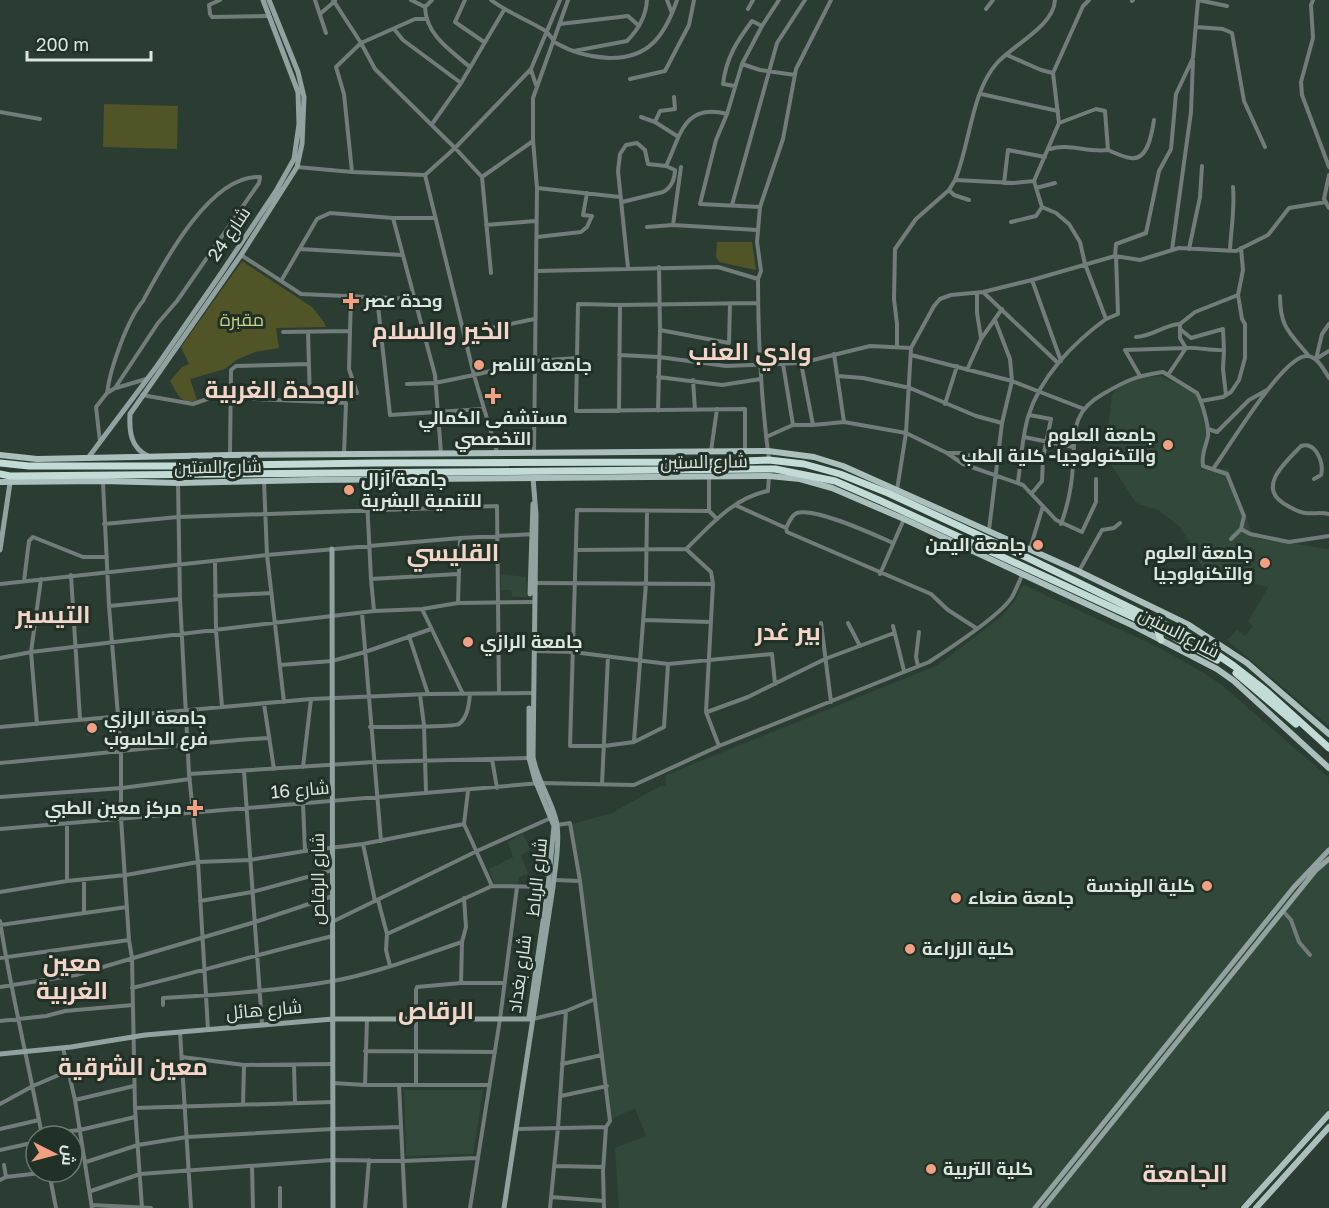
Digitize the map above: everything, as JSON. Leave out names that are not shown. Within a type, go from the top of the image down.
[{"type":"highway","points":[[607,453],[607,462]]},
{"type":"highway","name":"شارع الستين","points":[[0,463],[29,466],[88,461],[176,466],[376,459],[607,462],[769,460],[804,464],[840,474],[916,503],[1196,640],[1265,690],[1329,748]]},
{"type":"highway","name":"شارع الستين","points":[[0,474],[60,479],[773,474],[835,481],[1016,567],[1157,628],[1233,667],[1329,754]]},
{"type":"highway","points":[[1028,558],[1029,549]]},
{"type":"highway","points":[[1157,628],[1161,640]]},
{"type":"main road","name":"شارع الستين","points":[[0,455],[88,461],[148,456],[344,455],[376,459],[496,452],[768,451],[814,457],[843,466],[897,490],[916,503],[1029,549],[1189,626],[1247,663],[1329,734]]},
{"type":"main road","name":"شارع الستين","points":[[0,482],[60,479],[178,483],[264,481],[313,477],[366,479],[464,475],[533,478],[610,474],[709,477],[773,474]]},
{"type":"main road","name":"شارع الستين","points":[[1016,567],[1022,575],[1161,640],[1217,669],[1234,681],[1329,768]]},
{"type":"main road","points":[[1244,1208],[1329,1114]]},
{"type":"main road","points":[[1256,1208],[1329,1127]]},
{"type":"street","points":[[220,0],[209,5],[210,16],[269,16]]},
{"type":"street","name":"شارع 24","points":[[148,456],[138,450],[131,437],[130,414],[148,379],[276,191],[294,159],[299,123],[298,92],[263,0]]},
{"type":"street","name":"شارع 24","points":[[88,461],[241,255],[297,167],[303,134],[304,97],[298,72],[269,0]]},
{"type":"street","points":[[315,0],[326,33]]},
{"type":"street","points":[[320,14],[334,0],[375,69],[455,147],[482,177],[491,273]]},
{"type":"street","points":[[411,0],[425,7]]},
{"type":"street","points":[[432,0],[425,7],[430,29],[449,50],[470,66]]},
{"type":"street","points":[[465,0],[455,22],[484,42]]},
{"type":"street","points":[[491,0],[504,10],[547,31],[553,41],[582,55],[602,58],[639,55],[654,43],[672,14],[677,0]]},
{"type":"street","points":[[297,167],[352,172],[425,174],[455,147],[531,69],[560,0]]},
{"type":"street","points":[[534,453],[537,188],[533,140],[533,98],[568,0]]},
{"type":"street","points":[[573,51],[627,41],[639,26],[646,10],[647,0]]},
{"type":"street","points":[[667,0],[672,14]]},
{"type":"street","points":[[630,79],[665,71],[689,25],[694,0]]},
{"type":"street","points":[[748,9],[753,0]]},
{"type":"street","points":[[760,207],[700,204],[716,140],[727,114],[742,64],[762,26],[780,0]]},
{"type":"street","points":[[732,205],[777,44],[805,0]]},
{"type":"street","points":[[769,460],[760,379],[758,279],[761,271],[756,242],[757,230],[760,207],[783,139],[795,75],[830,2],[824,0]]},
{"type":"street","points":[[986,9],[993,0]]},
{"type":"street","points":[[897,346],[894,299],[895,249],[916,219],[949,190],[955,180],[988,77],[997,63],[1047,21],[1055,6],[1055,0]]},
{"type":"street","points":[[1089,0],[1083,6],[1053,73],[1059,123],[1034,181],[1042,207],[1056,213],[1069,224],[1080,242],[1085,264],[1106,319]]},
{"type":"street","points":[[1172,250],[1191,112],[1198,0],[1227,6]]},
{"type":"street","points":[[1313,0],[1311,25],[1313,38],[1301,82],[1302,95],[1329,167]]},
{"type":"street","points":[[432,124],[461,82],[504,10]]},
{"type":"street","points":[[560,24],[628,16],[639,26]]},
{"type":"street","points":[[352,172],[344,94],[336,67],[361,43],[415,20],[426,19]]},
{"type":"street","points":[[735,86],[723,84],[725,66],[730,54],[752,21],[762,26]]},
{"type":"street","points":[[1196,27],[1222,29],[1232,33],[1244,101],[1265,147]]},
{"type":"street","points":[[394,29],[404,40],[461,82]]},
{"type":"street","points":[[1007,55],[1053,73]]},
{"type":"street","points":[[1018,482],[1029,416],[1040,391],[1060,362],[1090,331],[1106,319],[1118,314],[1116,244],[1146,233],[1159,171],[1172,149],[1176,93],[1193,58]]},
{"type":"street","points":[[742,64],[760,70],[795,75]]},
{"type":"street","points":[[531,69],[536,86]]},
{"type":"street","points":[[981,94],[1058,111]]},
{"type":"street","points":[[655,122],[660,111],[675,109],[674,97]]},
{"type":"street","points":[[1059,123],[1096,109],[1105,111],[1108,150]]},
{"type":"street","points":[[666,166],[677,136],[692,118],[716,111],[727,114]]},
{"type":"street","points":[[0,112],[40,119]]},
{"type":"street","points":[[641,117],[655,122],[677,136]]},
{"type":"street","points":[[1049,149],[1063,146],[1097,151],[1108,150],[1132,159],[1137,158],[1144,154],[1152,136],[1154,120]]},
{"type":"street","points":[[482,177],[533,140]]},
{"type":"street","points":[[537,188],[621,199],[668,189],[675,170],[666,166],[648,164],[645,150],[632,143],[626,145],[620,154],[621,199],[628,268]]},
{"type":"street","points":[[1004,183],[1008,150],[1045,157]]},
{"type":"street","points":[[673,225],[681,166]]},
{"type":"street","points":[[1189,249],[1200,197],[1203,166]]},
{"type":"street","points":[[425,174],[474,375],[496,452]]},
{"type":"street","points":[[1329,175],[1324,199],[1329,208]]},
{"type":"street","points":[[108,393],[129,324],[175,243],[219,192],[235,183],[255,176],[260,177],[259,183],[229,227],[177,301],[158,323],[115,388]]},
{"type":"street","points":[[955,180],[1004,183],[1034,181]]},
{"type":"street","points":[[1036,188],[1054,183]]},
{"type":"street","points":[[1230,250],[1231,223],[1235,206],[1233,187]]},
{"type":"street","points":[[949,190],[954,195],[969,200]]},
{"type":"street","points":[[537,237],[581,232],[587,227],[592,216],[583,215],[587,193]]},
{"type":"street","points":[[897,490],[906,433],[911,348],[933,306],[940,299],[951,295],[983,292],[1032,280],[1115,256],[1140,260],[1179,248],[1230,250],[1241,248],[1268,235],[1289,208],[1326,202]]},
{"type":"street","points":[[1011,222],[1036,216],[1042,207]]},
{"type":"street","points":[[281,281],[317,219],[330,213],[393,218],[436,218]]},
{"type":"street","points":[[393,218],[435,375],[436,413],[441,454]]},
{"type":"street","points":[[486,225],[535,221]]},
{"type":"street","points":[[647,227],[673,225],[757,230]]},
{"type":"street","points":[[1201,401],[1231,392],[1239,380],[1245,358],[1245,324],[1238,295],[1243,270],[1241,248]]},
{"type":"street","points":[[300,249],[402,255]]},
{"type":"street","points":[[241,255],[301,294],[413,299]]},
{"type":"street","points":[[657,411],[660,330],[658,267]]},
{"type":"street","points":[[537,271],[718,267],[758,279]]},
{"type":"street","points":[[1032,280],[1060,362]]},
{"type":"street","points":[[983,292],[1060,362]]},
{"type":"street","points":[[977,293],[981,339]]},
{"type":"street","points":[[351,295],[349,369],[357,393]]},
{"type":"street","points":[[1185,348],[1180,338],[1180,327],[1195,312],[1238,295]]},
{"type":"street","points":[[1280,296],[1280,315],[1284,325],[1308,355],[1316,359],[1329,378]]},
{"type":"street","points":[[376,297],[390,415],[483,409]]},
{"type":"street","points":[[745,451],[745,409],[576,411],[578,304],[758,303]]},
{"type":"street","points":[[660,330],[729,343],[730,304]]},
{"type":"street","points":[[619,411],[620,305]]},
{"type":"street","points":[[967,370],[981,339],[1002,309]]},
{"type":"street","points":[[464,334],[534,319]]},
{"type":"street","points":[[989,531],[994,474],[1002,423],[1012,381],[1010,359],[995,320]]},
{"type":"street","points":[[1316,359],[1322,334],[1329,324]]},
{"type":"street","points":[[1136,337],[1158,331],[1167,325],[1180,327],[1191,338],[1223,329],[1223,369],[1226,395]]},
{"type":"street","points":[[283,332],[350,331]]},
{"type":"street","points":[[308,332],[310,400]]},
{"type":"street","points":[[619,355],[659,357],[726,366],[801,363],[870,346],[911,348]]},
{"type":"street","points":[[1140,376],[1125,350],[1197,347],[1215,351],[1224,350]]},
{"type":"street","points":[[1168,375],[1185,348]]},
{"type":"street","points":[[1316,359],[1329,351]]},
{"type":"street","points":[[834,354],[844,422]]},
{"type":"street","points":[[911,355],[1012,381],[1084,409]]},
{"type":"street","points":[[1213,469],[1230,441],[1282,371],[1298,358],[1308,355]]},
{"type":"street","points":[[407,384],[435,383],[534,361],[577,358]]},
{"type":"street","points":[[801,363],[813,425]]},
{"type":"street","points":[[230,455],[231,370],[236,366],[309,364]]},
{"type":"street","points":[[783,364],[793,425]]},
{"type":"street","points":[[945,404],[957,366]]},
{"type":"street","points":[[1061,524],[1071,486],[1076,424],[1084,409],[1092,400],[1112,388],[1140,376],[1163,372],[1197,393],[1201,401],[1208,434],[1202,457],[1203,466],[1227,474],[1244,516],[1241,529],[1231,539]]},
{"type":"street","points":[[838,375],[910,388],[976,416],[1002,423]]},
{"type":"street","points":[[658,377],[722,385],[760,379]]},
{"type":"street","points":[[100,444],[96,407],[115,388],[148,379]]},
{"type":"street","points":[[693,380],[695,410]]},
{"type":"street","points":[[1207,428],[1217,432],[1249,400],[1269,390]]},
{"type":"street","points":[[140,394],[193,404],[210,398],[310,400],[346,404],[344,455]]},
{"type":"street","points":[[711,452],[717,410]]},
{"type":"street","points":[[1029,416],[1051,419],[1043,458],[1042,481],[1032,493]]},
{"type":"street","points":[[766,436],[793,425],[844,422],[906,433],[947,453],[963,464],[1018,482],[1032,493],[1061,524],[1082,532],[1096,502],[1096,479]]},
{"type":"street","points":[[1024,437],[1073,447]]},
{"type":"street","points":[[1314,479],[1321,475],[1322,465],[1309,444],[1305,444],[1278,471],[1272,484],[1272,491],[1278,500],[1298,512],[1329,514]]},
{"type":"street","points":[[947,453],[960,453],[996,463]]},
{"type":"street","points":[[686,549],[735,505],[755,493],[768,491],[773,474]]},
{"type":"street","points":[[709,477],[709,511],[717,519]]},
{"type":"street","points":[[0,797],[122,788],[244,771],[375,762],[531,757],[533,478]]},
{"type":"street","points":[[366,479],[370,579],[374,611]]},
{"type":"street","points":[[103,481],[109,606],[121,752],[121,819],[132,958],[135,1117],[142,1208]]},
{"type":"street","points":[[264,481],[267,555],[284,702]]},
{"type":"street","points":[[0,550],[10,483]]},
{"type":"street","points":[[178,483],[180,599],[208,1029]]},
{"type":"street","points":[[735,505],[786,528],[787,532],[931,594],[948,610],[976,628]]},
{"type":"street","points":[[104,524],[178,517],[497,506],[499,693]]},
{"type":"street","points":[[1029,549],[1043,506]]},
{"type":"street","points":[[668,663],[664,727],[634,742],[604,746],[570,746],[577,510],[709,511]]},
{"type":"street","points":[[634,742],[644,620],[647,512]]},
{"type":"street","points":[[786,528],[797,513],[809,513],[831,518],[893,543]]},
{"type":"street","points":[[880,574],[905,516]]},
{"type":"street","points":[[1078,572],[1102,530],[1114,528],[1120,523]]},
{"type":"street","points":[[1241,529],[1250,534],[1289,542],[1329,536]]},
{"type":"street","points":[[0,585],[71,575],[267,555],[496,535],[533,534]]},
{"type":"street","points":[[531,693],[533,534]]},
{"type":"street","points":[[24,581],[29,541],[33,537],[83,557],[108,557]]},
{"type":"street","points":[[458,603],[460,538]]},
{"type":"street","name":"شارع الرقاص","points":[[332,549],[333,1208]]},
{"type":"street","points":[[577,550],[686,549],[711,572],[713,584],[706,712],[719,746]]},
{"type":"street","points":[[214,561],[222,707]]},
{"type":"street","points":[[370,579],[458,574]]},
{"type":"street","points":[[71,575],[80,719]]},
{"type":"street","name":"شارع 16","points":[[0,829],[539,784],[634,785],[719,746],[918,666],[948,650],[996,614],[1011,598],[1022,575]]},
{"type":"street","points":[[38,724],[31,652],[41,579]]},
{"type":"street","points":[[534,583],[713,584]]},
{"type":"street","points":[[215,596],[271,593]]},
{"type":"street","points":[[109,606],[180,599]]},
{"type":"street","points":[[0,658],[31,652],[374,611],[422,609],[458,603],[532,602]]},
{"type":"street","points":[[422,609],[463,694]]},
{"type":"street","points":[[362,613],[381,841]]},
{"type":"street","points":[[644,620],[711,622]]},
{"type":"street","points":[[821,623],[831,702]]},
{"type":"street","points":[[849,623],[860,646]]},
{"type":"street","points":[[893,626],[904,671]]},
{"type":"street","points":[[280,665],[332,661],[365,652],[431,628]]},
{"type":"street","points":[[918,666],[916,657],[919,632]]},
{"type":"street","points":[[706,712],[748,697],[825,659],[894,633]]},
{"type":"street","points":[[409,636],[428,694]]},
{"type":"street","points":[[533,651],[573,652],[668,663],[772,654],[775,684]]},
{"type":"street","points":[[602,784],[608,657]]},
{"type":"street","points":[[0,727],[311,699],[428,694],[531,693]]},
{"type":"street","points":[[370,727],[424,725],[454,727],[462,722],[467,712],[470,694]]},
{"type":"street","points":[[420,695],[424,725],[426,792]]},
{"type":"street","points":[[303,768],[311,699]]},
{"type":"street","points":[[264,704],[274,769]]},
{"type":"street","points":[[0,763],[268,738]]},
{"type":"street","name":"شارع بغداد","points":[[503,1208],[552,885],[553,818],[531,757]]},
{"type":"street","points":[[492,759],[497,788]]},
{"type":"street","points":[[244,771],[262,1024]]},
{"type":"street","points":[[468,790],[464,824],[492,886]]},
{"type":"street","points":[[303,804],[305,851]]},
{"type":"street","points":[[334,921],[477,851],[553,818]]},
{"type":"street","name":"شارع الرباط","points":[[552,885],[558,825],[553,818]]},
{"type":"street","points":[[67,823],[67,881]]},
{"type":"street","points":[[558,825],[570,823],[580,881],[607,1086],[610,1121],[606,1127],[603,1167],[604,1208]]},
{"type":"street","points":[[0,891],[126,875],[198,862],[250,860],[363,844],[464,824]]},
{"type":"street","points":[[363,844],[387,934],[386,950],[390,967]]},
{"type":"street","points":[[1035,1208],[1062,1179],[1219,986],[1294,887],[1329,850]]},
{"type":"street","points":[[1224,978],[1316,870],[1329,859]]},
{"type":"street","points":[[200,901],[252,892],[334,869]]},
{"type":"street","points":[[84,879],[84,913]]},
{"type":"street","points":[[387,934],[492,886],[517,887],[580,881]]},
{"type":"street","points":[[470,1208],[500,1019],[517,887]]},
{"type":"street","points":[[0,987],[76,975],[334,896]]},
{"type":"street","points":[[461,983],[462,942],[466,927],[464,898]]},
{"type":"street","points":[[0,925],[127,907]]},
{"type":"street","points":[[1283,910],[1291,920],[1299,942],[1310,955]]},
{"type":"street","points":[[0,921],[3,958],[40,1124]]},
{"type":"street","points":[[132,988],[205,971],[258,954],[333,936]]},
{"type":"street","points":[[3,958],[129,940]]},
{"type":"street","points":[[163,1005],[163,998],[207,996],[334,981],[390,967],[462,942]]},
{"type":"street","points":[[416,1085],[417,987],[461,983],[505,983]]},
{"type":"street","points":[[503,1208],[517,1129],[531,1019],[566,1011],[595,999]]},
{"type":"street","points":[[0,1021],[46,1016],[65,1011],[133,1005]]},
{"type":"street","points":[[550,1208],[566,1011]]},
{"type":"street","name":"شارع هائل","points":[[0,1054],[208,1029],[333,1019],[531,1019]]},
{"type":"street","points":[[365,1085],[367,1019]]},
{"type":"street","points":[[180,1032],[191,1208]]},
{"type":"street","points":[[63,1048],[79,1124]]},
{"type":"street","points":[[366,1051],[495,1052]]},
{"type":"street","points":[[562,1064],[602,1055]]},
{"type":"street","points":[[182,1057],[244,1065],[333,1065]]},
{"type":"street","points":[[243,1104],[244,1065]]},
{"type":"street","points":[[294,1065],[295,1103]]},
{"type":"street","points":[[0,1104],[68,1071]]},
{"type":"street","points":[[333,1083],[489,1085]]},
{"type":"street","points":[[399,1085],[405,1208]]},
{"type":"street","points":[[75,1100],[134,1086]]},
{"type":"street","points":[[560,1096],[607,1086]]},
{"type":"street","points":[[135,1108],[333,1102]]},
{"type":"street","points":[[84,1129],[135,1117]]},
{"type":"street","points":[[0,1129],[39,1120]]},
{"type":"street","points":[[86,1162],[138,1144],[187,1137],[401,1127]]},
{"type":"street","points":[[517,1129],[606,1127]]},
{"type":"street","points":[[0,1150],[24,1145]]},
{"type":"street","points":[[84,1151],[92,1206],[152,1208]]},
{"type":"street","points":[[91,1191],[140,1174],[333,1160],[403,1161],[477,1158]]},
{"type":"street","points":[[365,1208],[369,1160]]},
{"type":"street","points":[[4,1165],[6,1177]]},
{"type":"street","points":[[555,1166],[603,1167]]},
{"type":"street","points":[[252,1167],[253,1208]]},
{"type":"street","points":[[0,1180],[24,1175]]},
{"type":"street","points":[[1043,1208],[1062,1179]]},
{"type":"street","points":[[51,1184],[56,1208]]},
{"type":"street","points":[[280,1188],[280,1208]]},
{"type":"street","points":[[551,1197],[604,1201]]},
{"type":"shaded area","name":"جامعة العلوم والتكنولوجيا","points":[[1161,376],[1196,393],[1207,432],[1201,470],[1228,469],[1254,538],[1329,549],[1329,726],[1227,640],[1237,630],[1245,636],[1253,626],[1248,622],[1268,587],[1250,583],[1224,584],[1206,576],[1194,549],[1179,526],[1158,510],[1136,503],[1108,460],[1106,445],[1112,396],[1118,386],[1137,377]]},
{"type":"shaded area","points":[[501,574],[526,577],[527,597],[512,597],[511,590],[501,590]]},
{"type":"shaded area","name":"جامعة صنعاء","points":[[1024,585],[1158,647],[1204,673],[1223,686],[1329,778],[1329,1109],[1239,1208],[619,1208],[615,1148],[646,1136],[635,1108],[612,1119],[572,824],[612,813],[660,786],[666,786],[666,775],[938,665],[1003,615]]},
{"type":"shaded area","name":"جامعة الرازي فرع الحاسوب","points":[[98,720],[99,734],[86,736],[84,721]]},
{"type":"shaded area","points":[[523,834],[530,849],[521,855],[528,874],[519,877],[517,887],[495,886],[489,869],[513,857],[508,842]]},
{"type":"shaded area","points":[[404,1090],[483,1090],[473,1154],[406,1156]]},
{"type":"green space","points":[[104,104],[178,106],[177,149],[103,147]]},
{"type":"green space","points":[[717,242],[752,242],[756,270],[719,262],[716,257]]},
{"type":"green space","name":"مقبرة","points":[[242,261],[312,307],[326,327],[276,328],[279,348],[255,352],[236,360],[225,369],[190,379],[197,400],[183,400],[170,381],[182,367],[189,364],[181,347]]},
{"type":"place","name":"وحدة عصر","points":[[351,301]]},
{"type":"place","name":"جامعة الناصر","points":[[479,365]]},
{"type":"place","name":"مستشفى الكمالي التخصصي","points":[[493,396]]},
{"type":"place","name":"جامعة العلوم والتكنولوجيا- كلية الطب","points":[[1168,445]]},
{"type":"place","name":"جامعة آزال للتنمية البشرية","points":[[349,490]]},
{"type":"place","name":"جامعة اليمن","points":[[1038,545]]},
{"type":"place","name":"جامعة العلوم والتكنولوجيا","points":[[1265,563]]},
{"type":"place","name":"جامعة الرازي","points":[[468,642]]},
{"type":"place","name":"جامعة الرازي فرع الحاسوب","points":[[92,728]]},
{"type":"place","name":"مركز معين الطبي","points":[[195,808]]},
{"type":"place","name":"كلية الهندسة","points":[[1207,886]]},
{"type":"place","name":"جامعة صنعاء","points":[[956,898]]},
{"type":"place","name":"كلية الزراعة","points":[[910,949]]},
{"type":"place","name":"كلية التربية","points":[[931,1169]]},
{"type":"district","name":"الخير والسلام","points":[[441,331]]},
{"type":"district","name":"وادي العنب","points":[[750,352]]},
{"type":"district","name":"الوحدة الغربية","points":[[280,390]]},
{"type":"district","name":"القليسي","points":[[453,553]]},
{"type":"district","name":"التيسير","points":[[53,615]]},
{"type":"district","name":"بير غدر","points":[[788,632]]},
{"type":"district","name":"معين الغربية","points":[[72,977]]},
{"type":"district","name":"الرقاص","points":[[436,1011]]},
{"type":"district","name":"معين الشرقية","points":[[133,1067]]},
{"type":"district","name":"الجامعة","points":[[1185,1174]]}]
